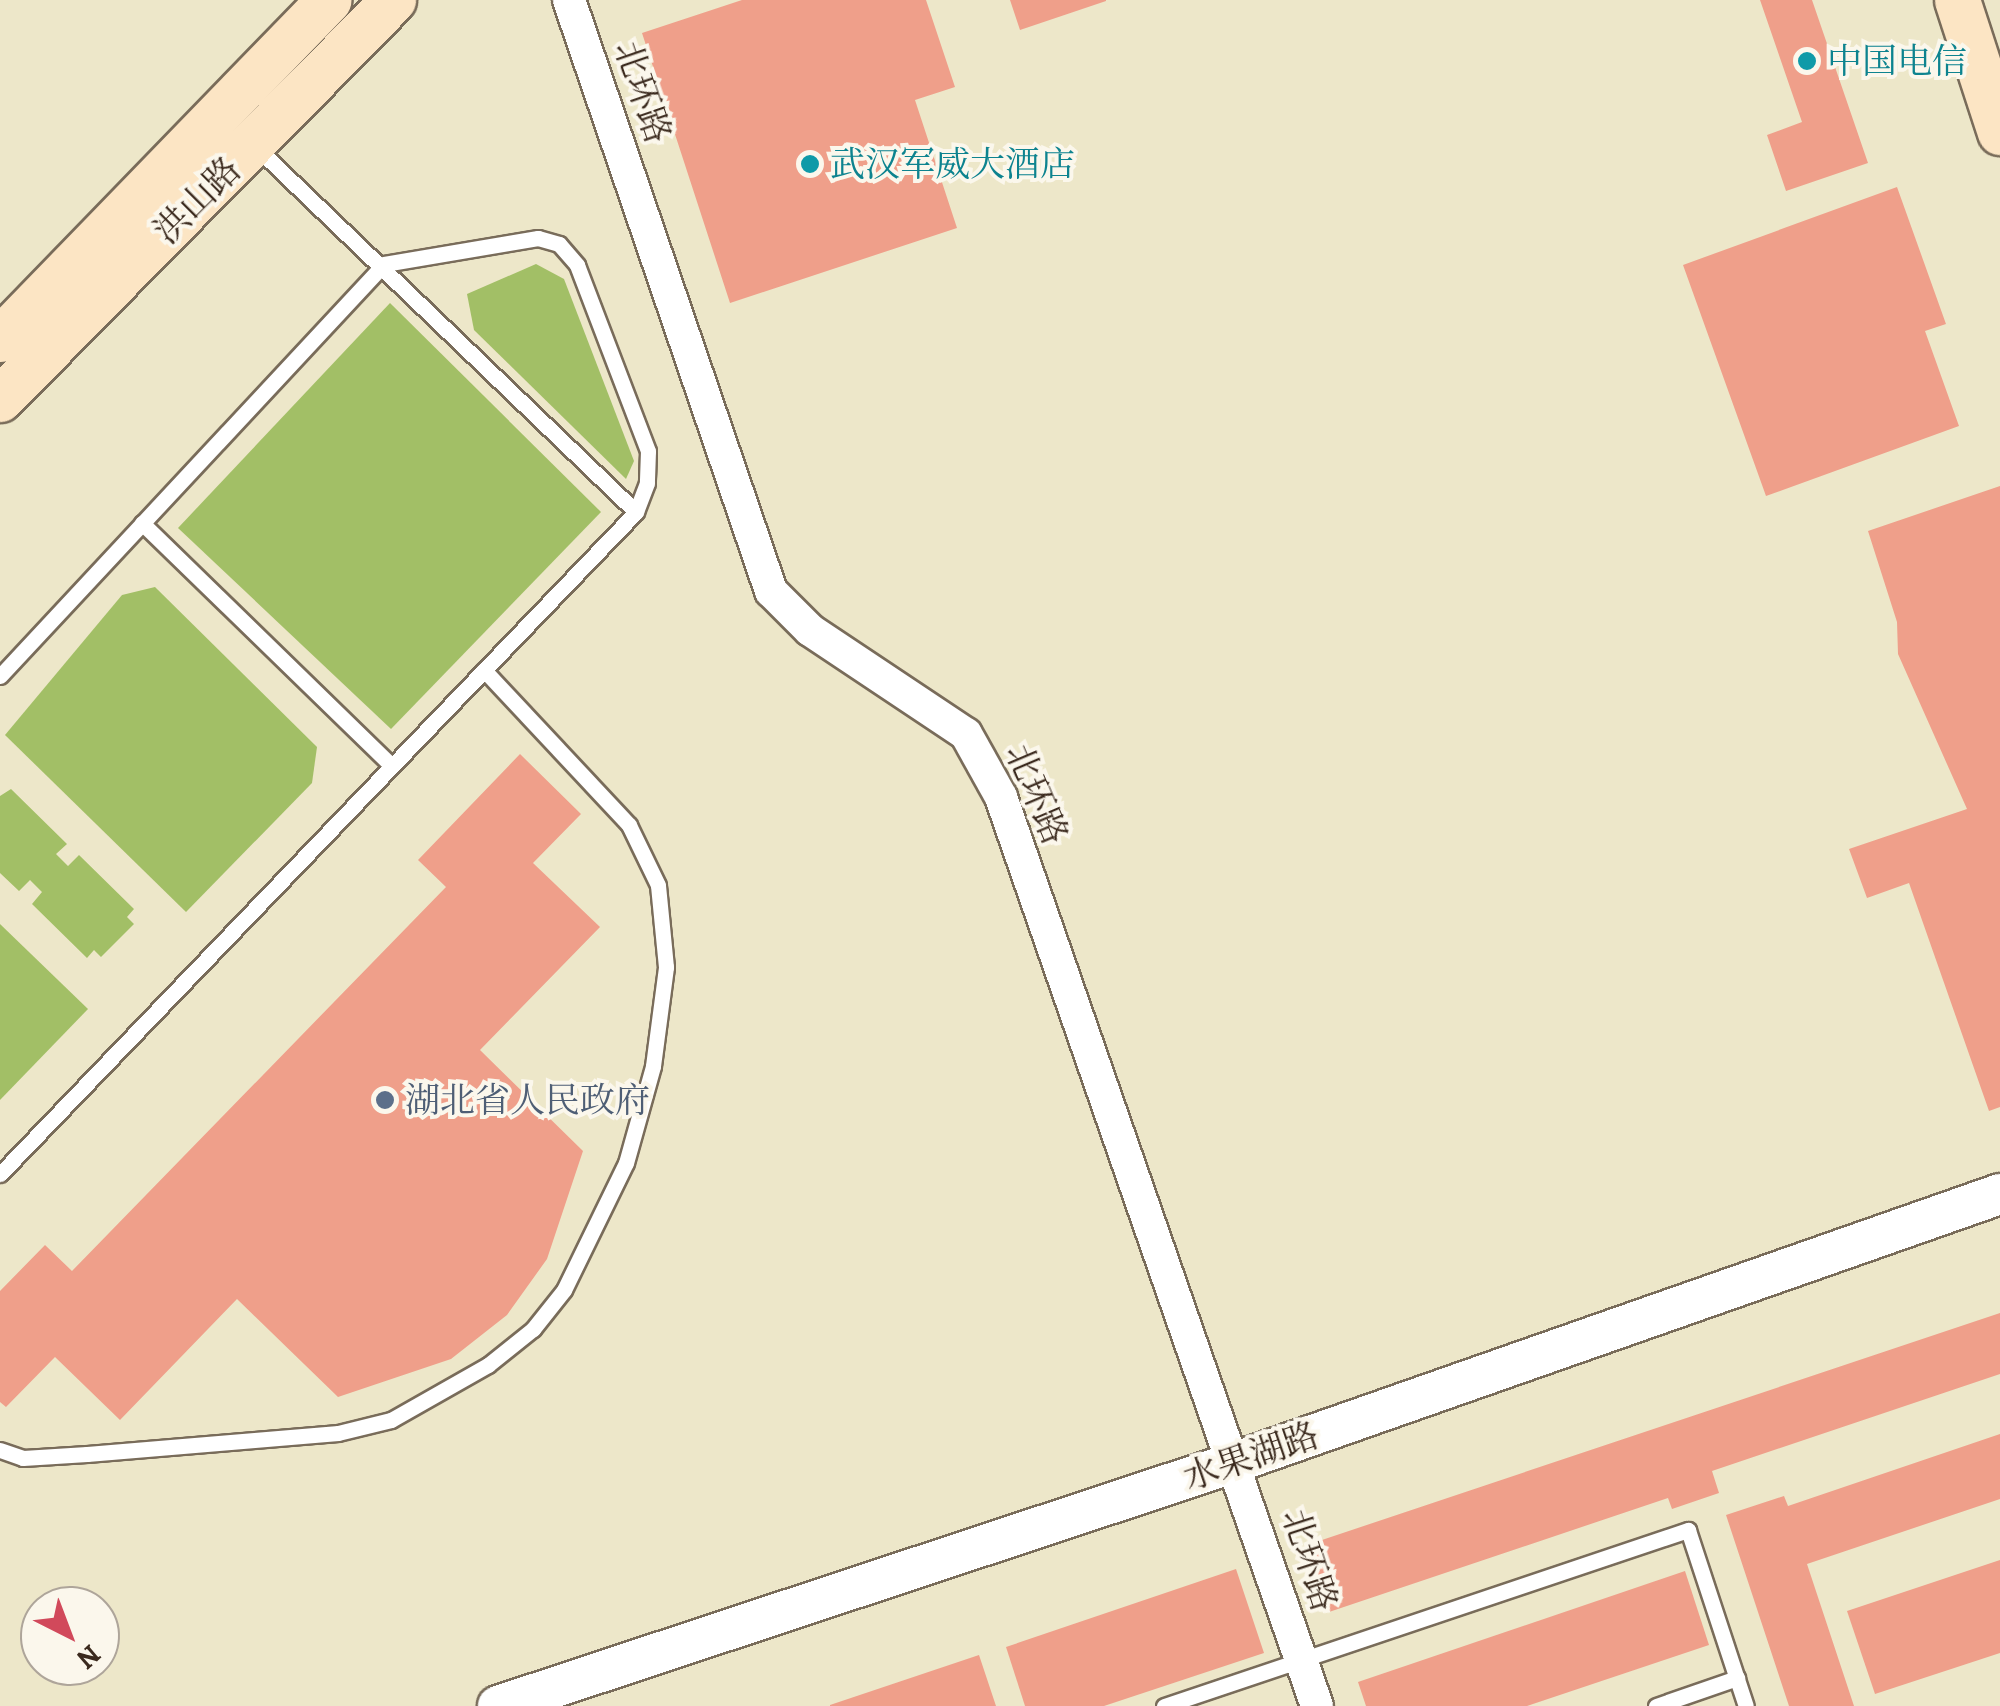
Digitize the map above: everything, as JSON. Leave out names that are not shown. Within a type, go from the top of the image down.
[{"type":"main road","name":"洪山路","points":[[0,338],[329,0]]},
{"type":"main road","name":"洪山路","points":[[0,399],[393,0]]},
{"type":"main road","points":[[1957,0],[2000,132]]},
{"type":"street","name":"北环路","points":[[569,0],[771,591],[810,630],[966,734],[1000,797],[1236,1462],[1317,1706]]},
{"type":"street","name":"水果湖路","points":[[498,1706],[1236,1462],[2000,1194]]},
{"type":"lane","points":[[252,144],[384,264],[636,512]]},
{"type":"lane","points":[[0,676],[384,264],[538,238],[559,244],[577,265],[648,451],[647,483],[636,512],[0,1174]]},
{"type":"lane","points":[[142,523],[391,765]]},
{"type":"lane","points":[[0,1450],[23,1458],[88,1454],[338,1433],[391,1420],[488,1365],[533,1329],[564,1290],[626,1164],[653,1066],[666,968],[658,885],[629,825],[484,670]]},
{"type":"lane","points":[[1164,1706],[1688,1530],[1746,1706]]},
{"type":"lane","points":[[1656,1706],[1737,1678]]},
{"type":"green space","points":[[536,264],[564,279],[634,461],[626,479],[474,330],[467,294]]},
{"type":"green space","points":[[390,303],[601,512],[391,729],[178,528]]},
{"type":"green space","points":[[155,587],[317,747],[312,783],[186,912],[5,735],[122,595]]},
{"type":"green space","points":[[11,789],[67,844],[56,854],[68,866],[79,855],[134,909],[127,917],[134,924],[101,957],[94,950],[87,958],[32,904],[42,892],[30,880],[19,891],[0,873],[0,796]]},
{"type":"green space","points":[[0,924],[88,1009],[0,1100]]},
{"type":"building","name":"武汉军威大酒店","points":[[742,0],[926,0],[955,87],[915,100],[957,228],[730,303],[642,33]]},
{"type":"building","points":[[1010,0],[1106,0],[1106,1],[1020,30]]},
{"type":"building","name":"中国电信","points":[[1760,0],[1812,0],[1868,163],[1786,191],[1767,135],[1802,122]]},
{"type":"building","points":[[1897,187],[1946,324],[1925,331],[1959,426],[1766,496],[1683,265]]},
{"type":"building","points":[[2000,486],[2000,1107],[1989,1111],[1909,883],[1867,898],[1849,849],[1967,809],[1898,654],[1897,622],[1868,531]]},
{"type":"building","name":"湖北省人民政府","points":[[520,754],[581,814],[533,863],[600,927],[480,1050],[583,1151],[547,1259],[507,1315],[451,1359],[338,1397],[237,1299],[120,1420],[55,1357],[6,1407],[0,1402],[0,1291],[45,1245],[72,1271],[446,887],[418,860]]},
{"type":"building","points":[[2000,1313],[2000,1374],[1712,1471],[1719,1493],[1672,1509],[1668,1498],[1329,1612],[1307,1545]]},
{"type":"building","points":[[2000,1434],[2000,1499],[1807,1564],[1854,1706],[1789,1706],[1726,1515],[1784,1496],[1788,1506]]},
{"type":"building","points":[[2000,1560],[2000,1653],[1875,1694],[1847,1611]]},
{"type":"building","points":[[1236,1569],[1264,1653],[1104,1706],[1025,1706],[1006,1647]]},
{"type":"building","points":[[1685,1571],[1709,1645],[1527,1706],[1366,1706],[1358,1682]]},
{"type":"building","points":[[979,1655],[996,1706],[830,1706],[830,1705]]},
{"type":"place","name":"中国电信","points":[[1807,61]]},
{"type":"place","name":"武汉军威大酒店","points":[[810,164]]},
{"type":"place","name":"湖北省人民政府","points":[[385,1100]]}]
